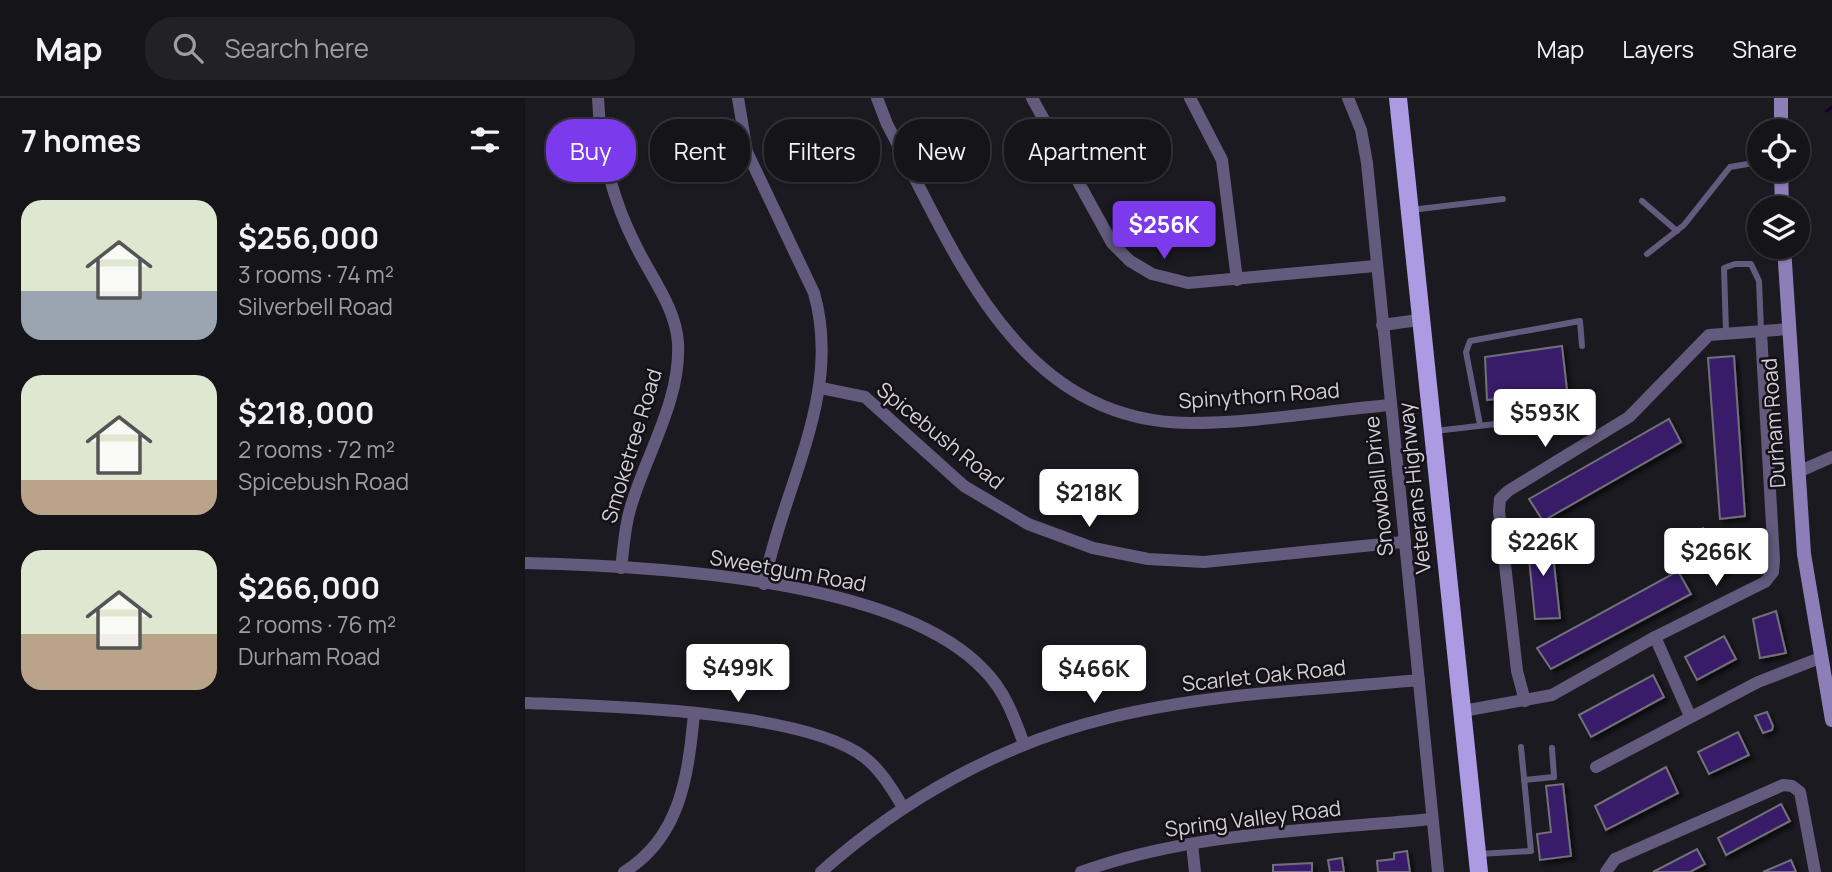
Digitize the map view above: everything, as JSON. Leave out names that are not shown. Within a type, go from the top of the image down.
[{"type":"main road","name":"Veterans Highway","points":[[1398,98],[1419,320],[1478,863]]},
{"type":"main road","points":[[1781,98],[1781,119]]},
{"type":"main road","name":"Durham Road","points":[[1785,259],[1807,589],[1832,720]]},
{"type":"street","name":"Smoketree Road","points":[[598,98],[601,140],[615,199],[635,245],[664,298],[678,342],[673,392],[632,502],[621,568]]},
{"type":"street","points":[[738,98],[743,136],[755,171],[814,293],[823,341],[821,388],[775,532],[764,584]]},
{"type":"street","name":"Spinythorn Road","points":[[877,98],[887,124],[986,307],[1032,361],[1067,387],[1118,410],[1148,418],[1187,423],[1390,405]]},
{"type":"street","points":[[1032,98],[1100,225],[1121,253],[1141,268],[1174,281],[1237,280],[1375,266]]},
{"type":"street","points":[[1190,98],[1222,160],[1237,280]]},
{"type":"street","name":"Snowball Drive","points":[[1348,98],[1361,130],[1367,163],[1375,266],[1438,872]]},
{"type":"street","points":[[1382,324],[1419,320]]},
{"type":"street","points":[[1525,701],[1517,671],[1499,511],[1500,499],[1508,491],[1629,417],[1709,335],[1789,329]]},
{"type":"street","points":[[1463,711],[1552,695],[1655,637],[1765,582],[1773,572],[1761,332]]},
{"type":"street","name":"Spicebush Road","points":[[821,388],[865,397],[964,486],[1028,524],[1093,548],[1148,559],[1204,562],[1403,542]]},
{"type":"street","points":[[1798,472],[1832,457]]},
{"type":"street","name":"Sweetgum Road","points":[[525,564],[621,568],[764,584],[880,608],[950,643],[971,657],[997,685],[1024,744]]},
{"type":"street","points":[[1655,637],[1690,716]]},
{"type":"street","points":[[1596,767],[1758,682],[1820,658]]},
{"type":"street","name":"Scarlet Oak Road","points":[[821,872],[903,807],[942,784],[1024,744],[1111,717],[1174,705],[1419,680]]},
{"type":"street","points":[[525,703],[694,714],[767,725],[833,741],[865,758],[879,771],[903,807]]},
{"type":"street","points":[[624,872],[660,839],[680,801],[689,766],[694,714]]},
{"type":"street","points":[[1606,872],[1615,859],[1783,785],[1792,786],[1800,792],[1815,872]]},
{"type":"street","name":"Spring Valley Road","points":[[1081,872],[1110,862],[1192,844],[1432,819]]},
{"type":"street","points":[[1192,844],[1195,872]]},
{"type":"lane","points":[[1647,254],[1677,230],[1730,167],[1747,164]]},
{"type":"lane","points":[[1409,210],[1503,199]]},
{"type":"lane","points":[[1642,201],[1677,230]]},
{"type":"lane","points":[[1726,334],[1724,268],[1735,264],[1751,264],[1759,281],[1761,332]]},
{"type":"lane","points":[[1480,425],[1467,352],[1470,341],[1580,321],[1582,346]]},
{"type":"lane","points":[[1431,431],[1531,420]]},
{"type":"lane","points":[[1478,863],[1531,851],[1521,747]]},
{"type":"lane","points":[[1524,780],[1554,777],[1552,748]]},
{"type":"building","points":[[1562,346],[1567,390],[1487,400],[1485,357]]},
{"type":"building","points":[[1734,356],[1745,516],[1720,519],[1708,358]]},
{"type":"building","points":[[1669,419],[1681,442],[1543,521],[1529,499]]},
{"type":"building","points":[[1703,528],[1736,558],[1719,577],[1684,547]]},
{"type":"building","points":[[1551,536],[1560,618],[1535,619],[1527,538]]},
{"type":"building","points":[[1678,571],[1691,594],[1551,669],[1537,648]]},
{"type":"building","points":[[1776,611],[1786,653],[1760,658],[1753,619]]},
{"type":"building","points":[[1724,636],[1736,659],[1697,680],[1685,657]]},
{"type":"building","points":[[1653,675],[1664,697],[1591,737],[1579,715]]},
{"type":"building","points":[[1767,712],[1773,726],[1772,730],[1763,733],[1755,716]]},
{"type":"building","points":[[1738,732],[1749,755],[1709,774],[1698,752]]},
{"type":"building","points":[[1666,767],[1678,793],[1606,830],[1595,806]]},
{"type":"building","points":[[1563,784],[1571,856],[1540,860],[1537,834],[1551,832],[1546,786]]},
{"type":"building","points":[[1781,804],[1790,821],[1726,855],[1718,838]]},
{"type":"building","points":[[1697,849],[1705,864],[1690,872],[1653,872]]},
{"type":"building","points":[[1407,851],[1410,872],[1378,872],[1377,861],[1394,859],[1394,853]]},
{"type":"building","points":[[1342,858],[1344,872],[1330,872],[1328,860]]},
{"type":"building","points":[[1791,860],[1796,872],[1763,872]]},
{"type":"building","points":[[1312,863],[1312,872],[1273,872],[1273,865]]},
{"type":"waterway","points":[[1827,111],[1832,107]]}]
